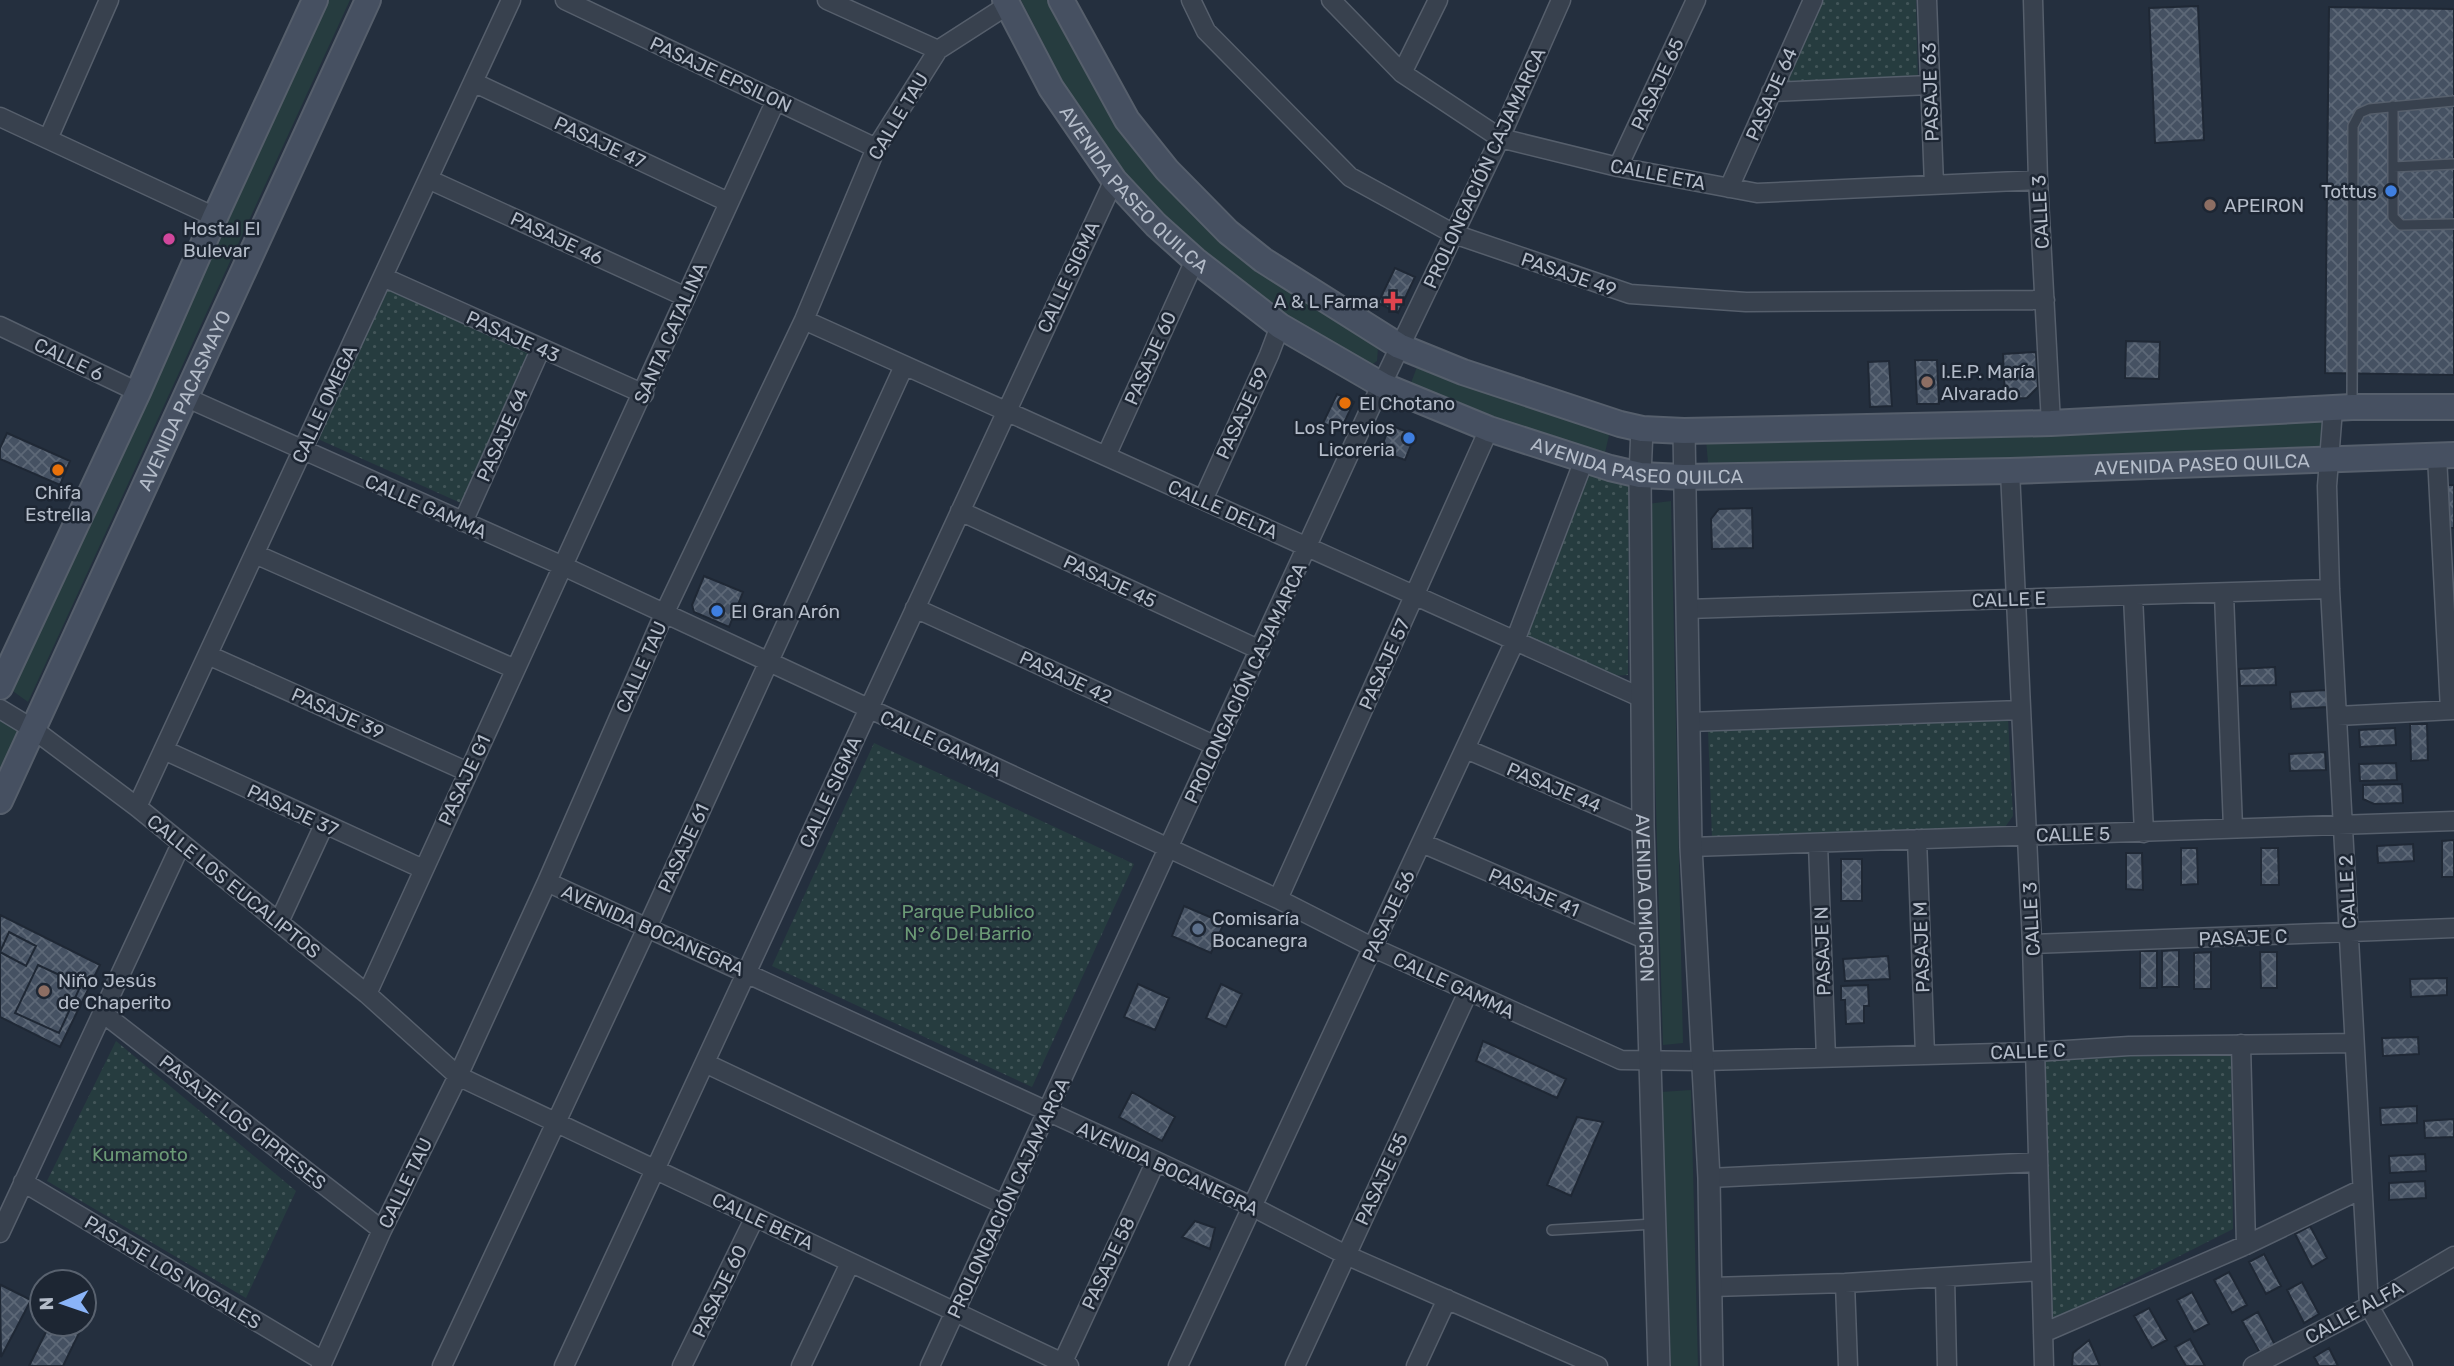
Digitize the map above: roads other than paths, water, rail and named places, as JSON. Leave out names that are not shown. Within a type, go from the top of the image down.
[{"type":"main road","points":[[0,687],[138,392],[315,0]]},
{"type":"main road","name":"AVENIDA PACASMAYO","points":[[0,801],[368,0]]},
{"type":"main road","name":"AVENIDA PASEO QUILCA","points":[[1061,0],[1127,120],[1176,179],[1228,233],[1263,260],[1399,346],[1476,377],[1620,425],[1684,431],[2051,423],[2343,408],[2454,407]]},
{"type":"main road","name":"AVENIDA PASEO QUILCA","points":[[1006,3],[1051,88],[1114,180],[1150,220],[1195,260],[1280,326],[1382,385],[1489,429],[1584,460],[1640,475],[1684,477],[2010,471],[2446,456]]},
{"type":"street","points":[[48,139],[109,0]]},
{"type":"street","name":"CALLE OMEGA","points":[[137,807],[511,0]]},
{"type":"street","name":"PASAJE EPSILON","points":[[565,0],[876,148]]},
{"type":"street","points":[[827,0],[938,50]]},
{"type":"street","name":"PASAJE 49","points":[[1191,0],[1206,31],[1350,177],[1454,234],[1630,295],[1745,302],[2045,300]]},
{"type":"street","name":"CALLE ETA","points":[[1331,0],[1402,73],[1500,138],[1618,167],[1757,194],[2038,180]]},
{"type":"street","points":[[1402,73],[1438,0]]},
{"type":"street","name":"PROLONGACIÓN CAJAMARCA","points":[[930,1366],[1399,346],[1500,138],[1561,0]]},
{"type":"street","name":"PASAJE 65","points":[[1618,167],[1696,0]]},
{"type":"street","name":"PASAJE 64","points":[[1729,188],[1813,0]]},
{"type":"street","name":"PASAJE 63","points":[[1927,0],[1934,185]]},
{"type":"street","name":"CALLE 3","points":[[2033,0],[2038,180],[2051,423]]},
{"type":"street","name":"CALLE TAU","points":[[322,1363],[547,882],[664,614],[804,320],[876,148],[938,50],[1006,3]]},
{"type":"street","name":"PASAJE 47","points":[[472,82],[729,202]]},
{"type":"street","points":[[1772,92],[1930,85]]},
{"type":"street","name":"SANTA CATALINA","points":[[563,566],[644,394],[776,100]]},
{"type":"street","points":[[0,117],[215,218]]},
{"type":"street","name":"PASAJE 46","points":[[428,179],[686,297]]},
{"type":"street","name":"CALLE SIGMA","points":[[564,1366],[1114,180]]},
{"type":"street","name":"PASAJE 60","points":[[1106,456],[1195,260]]},
{"type":"street","name":"PASAJE 43","points":[[383,277],[644,394]]},
{"type":"street","name":"CALLE DELTA","points":[[804,320],[1642,698]]},
{"type":"street","name":"CALLE 6","points":[[0,326],[138,392]]},
{"type":"street","name":"PASAJE 59","points":[[1203,500],[1280,326]]},
{"type":"street","name":"PASAJE 64","points":[[463,522],[541,348]]},
{"type":"street","name":"PASAJE 61","points":[[442,1366],[647,928],[904,366]]},
{"type":"street","name":"CALLE GAMMA","points":[[185,397],[563,566],[1278,899],[1468,992],[1621,1060],[1703,1061]]},
{"type":"street","name":"CALLE 2","points":[[2343,408],[2330,460],[2327,486],[2330,589],[2369,1306],[2403,1366]]},
{"type":"street","name":"PASAJE 57","points":[[1278,899],[1489,429]]},
{"type":"street","name":"AVENIDA OMICRON","points":[[1642,429],[1640,475],[1643,825],[1659,1366]]},
{"type":"street","points":[[1684,431],[1691,847],[1709,1178],[1712,1366]]},
{"type":"street","points":[[2337,716],[2452,710],[2446,456]]},
{"type":"street","name":"PASAJE 56","points":[[1178,1366],[1515,641],[1584,460]]},
{"type":"street","name":"CALLE 3","points":[[2010,471],[2032,944],[2044,1366]]},
{"type":"street","name":"PASAJE 45","points":[[960,511],[1260,650]]},
{"type":"street","points":[[255,554],[515,669]]},
{"type":"street","name":"PASAJE G1","points":[[367,995],[563,566]]},
{"type":"street","name":"CALLE E","points":[[1687,609],[2330,589]]},
{"type":"street","points":[[2224,594],[2233,828]]},
{"type":"street","points":[[2133,596],[2144,833]]},
{"type":"street","name":"PASAJE 42","points":[[915,608],[1216,746]]},
{"type":"street","name":"PASAJE 39","points":[[208,655],[468,772]]},
{"type":"street","name":"CALLE LOS EUCALIPTOS","points":[[0,709],[33,729],[137,807],[367,995],[458,1076]]},
{"type":"street","points":[[1689,722],[2021,710]]},
{"type":"street","name":"PASAJE 44","points":[[1466,749],[1643,825]]},
{"type":"street","name":"PASAJE 37","points":[[164,750],[423,869]]},
{"type":"street","name":"CALLE 5","points":[[1691,847],[2454,821]]},
{"type":"street","points":[[279,922],[324,825]]},
{"type":"street","name":"PASAJE M","points":[[1917,839],[1925,1055]]},
{"type":"street","name":"PASAJE 41","points":[[1422,843],[1647,940]]},
{"type":"street","points":[[0,1233],[181,844]]},
{"type":"street","name":"PASAJE N","points":[[1818,844],[1826,1058]]},
{"type":"street","name":"AVENIDA BOCANEGRA","points":[[547,882],[1156,1161],[1346,1255],[1598,1366]]},
{"type":"street","name":"PASAJE C","points":[[2032,944],[2454,929]]},
{"type":"street","name":"PASAJE 55","points":[[1295,1366],[1468,992]]},
{"type":"street","name":"PASAJE LOS CIPRESES","points":[[104,1014],[382,1230]]},
{"type":"street","name":"CALLE C","points":[[1703,1061],[2035,1052],[2129,1046],[2354,1043]]},
{"type":"street","points":[[2241,1044],[2246,1245]]},
{"type":"street","points":[[705,1063],[1005,1205]]},
{"type":"street","name":"CALLE BETA","points":[[458,1076],[1064,1365]]},
{"type":"street","name":"PASAJE 58","points":[[1064,1365],[1156,1161]]},
{"type":"street","points":[[1709,1178],[2038,1162]]},
{"type":"street","name":"PASAJE LOS NOGALES","points":[[23,1182],[322,1363]]},
{"type":"street","points":[[2043,1333],[2246,1245],[2362,1189]]},
{"type":"street","name":"PASAJE 60","points":[[682,1366],[755,1217]]},
{"type":"street","name":"CALLE ALFA","points":[[2253,1366],[2369,1306],[2454,1256]]},
{"type":"street","points":[[801,1366],[850,1262]]},
{"type":"street","points":[[1711,1287],[1845,1283],[2040,1271]]},
{"type":"street","points":[[1945,1277],[1947,1366]]},
{"type":"street","points":[[1845,1283],[1848,1366]]},
{"type":"street","points":[[1416,1366],[1447,1298]]},
{"type":"lane","points":[[2343,408],[2353,126],[2360,113],[2368,109],[2454,101]]},
{"type":"lane","points":[[2393,106],[2393,217],[2402,225],[2454,224]]},
{"type":"lane","points":[[2393,167],[2454,164]]},
{"type":"lane","points":[[1552,1230],[1656,1224]]},
{"type":"place","name":"Tottus","points":[[2391,191]]},
{"type":"place","name":"APEIRON","points":[[2210,205]]},
{"type":"place","name":"Hostal El Bulevar","points":[[169,239]]},
{"type":"place","name":"A & L Farma","points":[[1393,301]]},
{"type":"place","name":"I.E.P. María Alvarado","points":[[1927,382]]},
{"type":"place","name":"El Chotano","points":[[1345,403]]},
{"type":"place","name":"Los Previos Licoreria","points":[[1409,438]]},
{"type":"place","name":"Chifa Estrella","points":[[58,470]]},
{"type":"place","name":"El Gran Arón","points":[[717,611]]},
{"type":"place","name":"Comisaría Bocanegra","points":[[1198,929]]},
{"type":"place","name":"Niño Jesús de Chaperito","points":[[44,991]]},
{"type":"park label","name":"Parque Publico N° 6 Del Barrio","points":[[968,922]]},
{"type":"park label","name":"Kumamoto","points":[[140,1154]]}]
